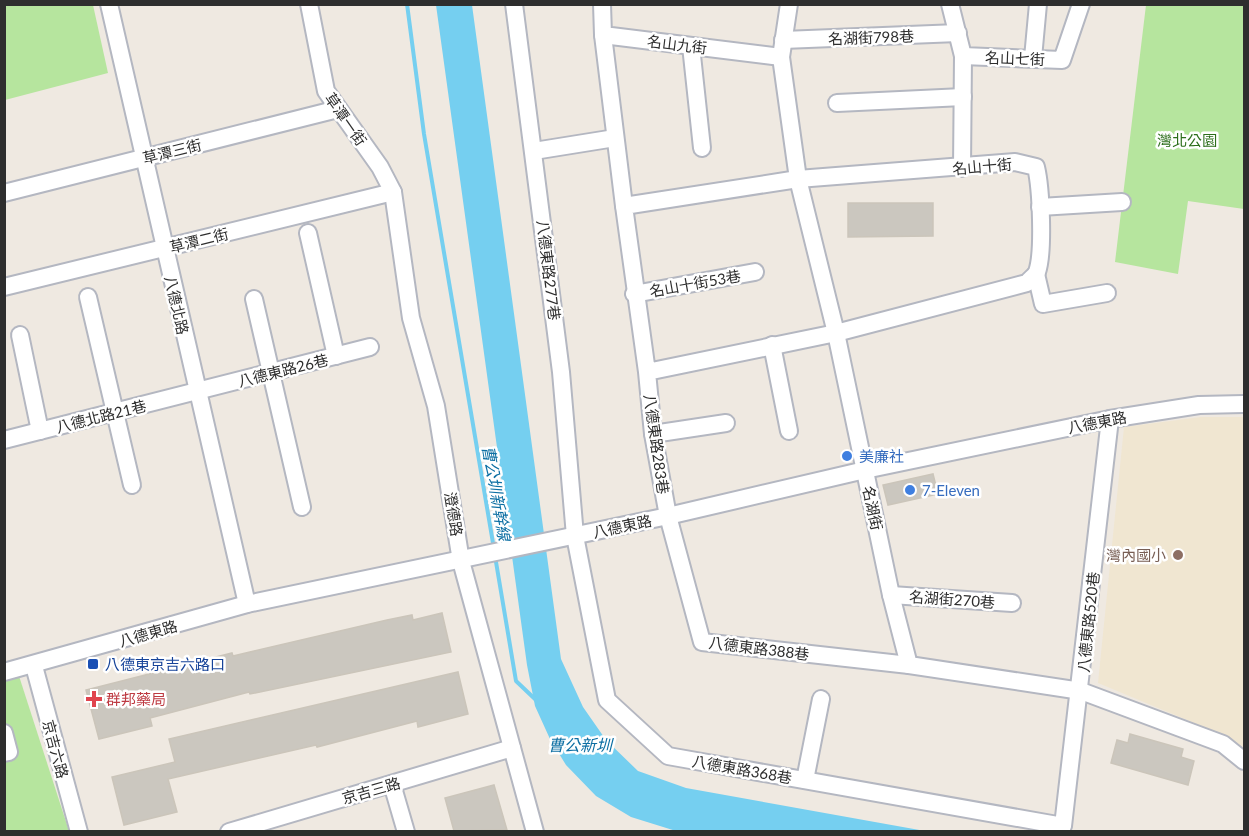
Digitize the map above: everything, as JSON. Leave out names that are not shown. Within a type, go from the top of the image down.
[{"type":"street","name":"八德北路","points":[[109,4],[247,604]]},
{"type":"street","name":"草潭一街","points":[[309,4],[321,76],[326,91],[380,167],[393,192]]},
{"type":"street","name":"八德東路277巷","points":[[514,4],[561,372],[575,536]]},
{"type":"street","points":[[602,4],[603,35],[634,294],[647,372],[836,333],[1027,283],[1036,274]]},
{"type":"street","name":"名湖街","points":[[789,4],[781,57],[798,179],[836,333],[891,595],[909,665]]},
{"type":"street","name":"名山七街","points":[[950,4],[963,56],[1062,60],[1081,4]]},
{"type":"street","points":[[1033,58],[1038,4]]},
{"type":"street","name":"名湖街798巷","points":[[783,40],[958,33]]},
{"type":"street","name":"名山九街","points":[[603,35],[781,57]]},
{"type":"street","points":[[691,46],[702,148]]},
{"type":"street","points":[[962,168],[963,56]]},
{"type":"street","points":[[837,103],[963,98]]},
{"type":"street","name":"草潭三街","points":[[4,193],[338,109]]},
{"type":"street","points":[[534,152],[615,138]]},
{"type":"street","name":"名山十街","points":[[624,206],[798,179],[962,168],[1015,162],[1036,167],[1040,183],[1036,274],[1043,304],[1107,292]]},
{"type":"street","name":"草潭二街","points":[[4,287],[393,192]]},
{"type":"street","name":"澄德路","points":[[393,192],[411,318],[436,406],[461,561],[535,831]]},
{"type":"street","points":[[1040,207],[1122,202]]},
{"type":"street","points":[[308,233],[336,356]]},
{"type":"street","name":"名山十街53巷","points":[[634,294],[755,272]]},
{"type":"street","points":[[88,297],[132,485]]},
{"type":"street","points":[[254,299],[302,507]]},
{"type":"street","points":[[20,335],[40,431]]},
{"type":"street","points":[[772,345],[789,431]]},
{"type":"street","name":"八德東路26巷","points":[[197,392],[370,347]]},
{"type":"street","name":"八德東路283巷","points":[[647,372],[653,434],[668,516]]},
{"type":"street","name":"八德北路21巷","points":[[4,440],[197,392]]},
{"type":"street","name":"八德東路","points":[[4,672],[33,666],[247,604],[461,561],[865,470],[1110,419],[1199,405],[1245,404]]},
{"type":"street","name":"八德東路520巷","points":[[1063,826],[1081,691],[1110,419]]},
{"type":"street","points":[[653,434],[726,423]]},
{"type":"street","name":"八德東路388巷","points":[[668,516],[702,642],[909,665]]},
{"type":"street","name":"八德東路368巷","points":[[575,536],[607,700],[668,756],[1063,826]]},
{"type":"street","name":"名湖街270巷","points":[[891,595],[1012,603]]},
{"type":"street","points":[[909,665],[1081,691],[1223,744],[1245,761]]},
{"type":"street","name":"京吉六路","points":[[33,666],[79,831]]},
{"type":"street","points":[[805,780],[821,699]]},
{"type":"street","points":[[4,733],[9,752],[4,753]]},
{"type":"street","name":"京吉三路","points":[[230,831],[512,748]]},
{"type":"street","points":[[392,784],[406,831]]},
{"type":"shaded area","name":"灣內國小","points":[[1201,417],[1244,417],[1244,748],[1228,737],[1098,683],[1124,427]]},
{"type":"green space","points":[[5,4],[93,5],[108,73],[5,100]]},
{"type":"green space","name":"灣北公園","points":[[1146,5],[1244,5],[1244,209],[1188,201],[1178,274],[1115,262]]},
{"type":"green space","points":[[19,676],[69,831],[5,831],[4,679]]},
{"type":"water","name":"曹公新圳","points":[[436,5],[472,5],[561,659],[583,707],[606,740],[638,771],[686,788],[925,831],[676,831],[631,817],[596,796],[566,765],[550,739],[535,706],[527,665]]},
{"type":"building","points":[[848,203],[933,203],[933,236],[848,237]]},
{"type":"building","name":"7-Eleven","points":[[933,474],[938,494],[888,505],[883,485]]},
{"type":"building","points":[[442,613],[451,652],[250,694],[249,692],[150,718],[152,726],[99,739],[86,690],[232,653],[233,656],[412,615],[413,620]]},
{"type":"building","points":[[458,672],[468,714],[418,727],[417,721],[317,747],[316,745],[168,779],[177,812],[124,825],[112,777],[175,762],[169,739]]},
{"type":"building","points":[[1130,734],[1183,749],[1181,757],[1194,761],[1188,785],[1111,763],[1117,740],[1128,743]]},
{"type":"building","points":[[494,785],[507,830],[454,831],[445,798]]},
{"type":"waterway","name":"曹公圳新幹線","points":[[407,4],[424,134],[494,549]]},
{"type":"waterway","name":"曹公圳新幹線","points":[[495,556],[516,681],[536,700]]},
{"type":"place","name":"美廉社","points":[[847,456]]},
{"type":"place","name":"7-Eleven","points":[[910,490]]},
{"type":"place","name":"灣內國小","points":[[1178,555]]},
{"type":"place","name":"八德東京吉六路口","points":[[93,664]]},
{"type":"place","name":"群邦藥局","points":[[94,699]]}]
